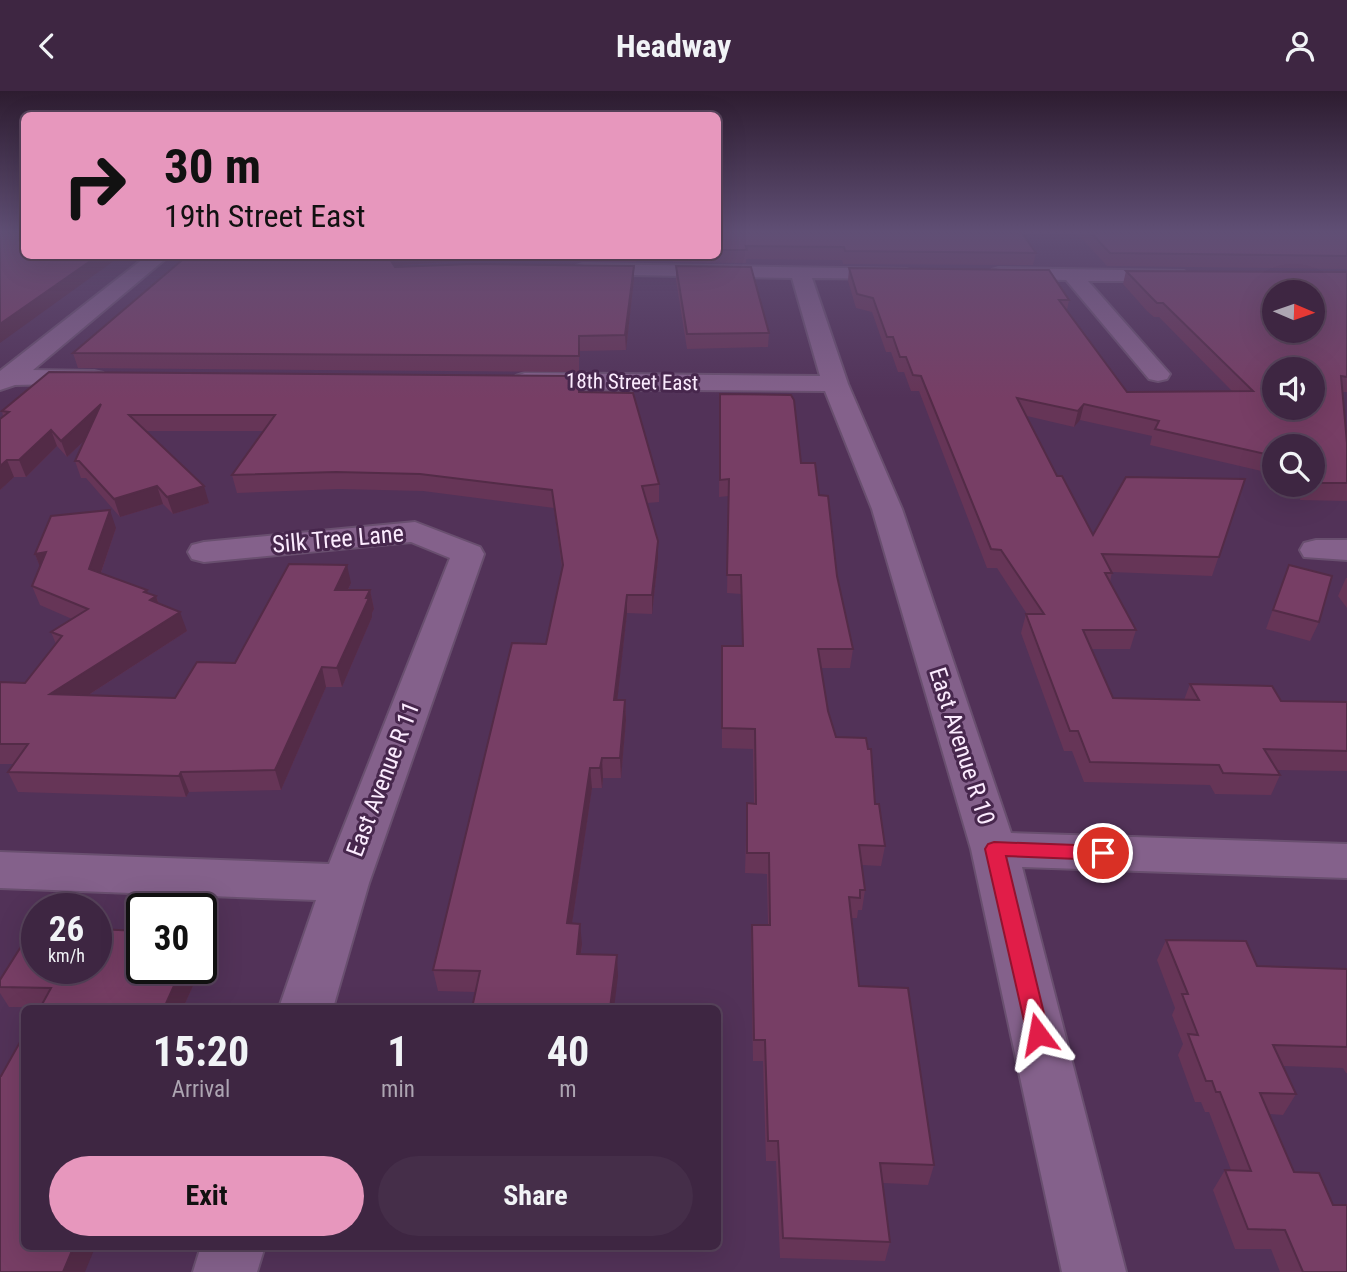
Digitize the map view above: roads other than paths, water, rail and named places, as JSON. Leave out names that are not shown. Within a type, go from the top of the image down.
[{"type":"street","points":[[4,380],[119,288]]},
{"type":"street","name":"East Avenue R 10","points":[[805,288],[835,384],[887,509],[994,849],[1094,1272]]},
{"type":"street","points":[[1083,288],[1158,374]]},
{"type":"street","points":[[4,380],[119,378]]},
{"type":"street","name":"18th Street East","points":[[504,381],[835,384]]},
{"type":"street","name":"Silk Tree Lane","points":[[204,552],[415,532],[468,554]]},
{"type":"street","name":"East Avenue R 11","points":[[307,1005],[345,883],[468,554]]},
{"type":"street","points":[[994,849],[1347,861]]},
{"type":"street","points":[[0,870],[345,883]]},
{"type":"street","points":[[225,1272],[232,1250]]}]
